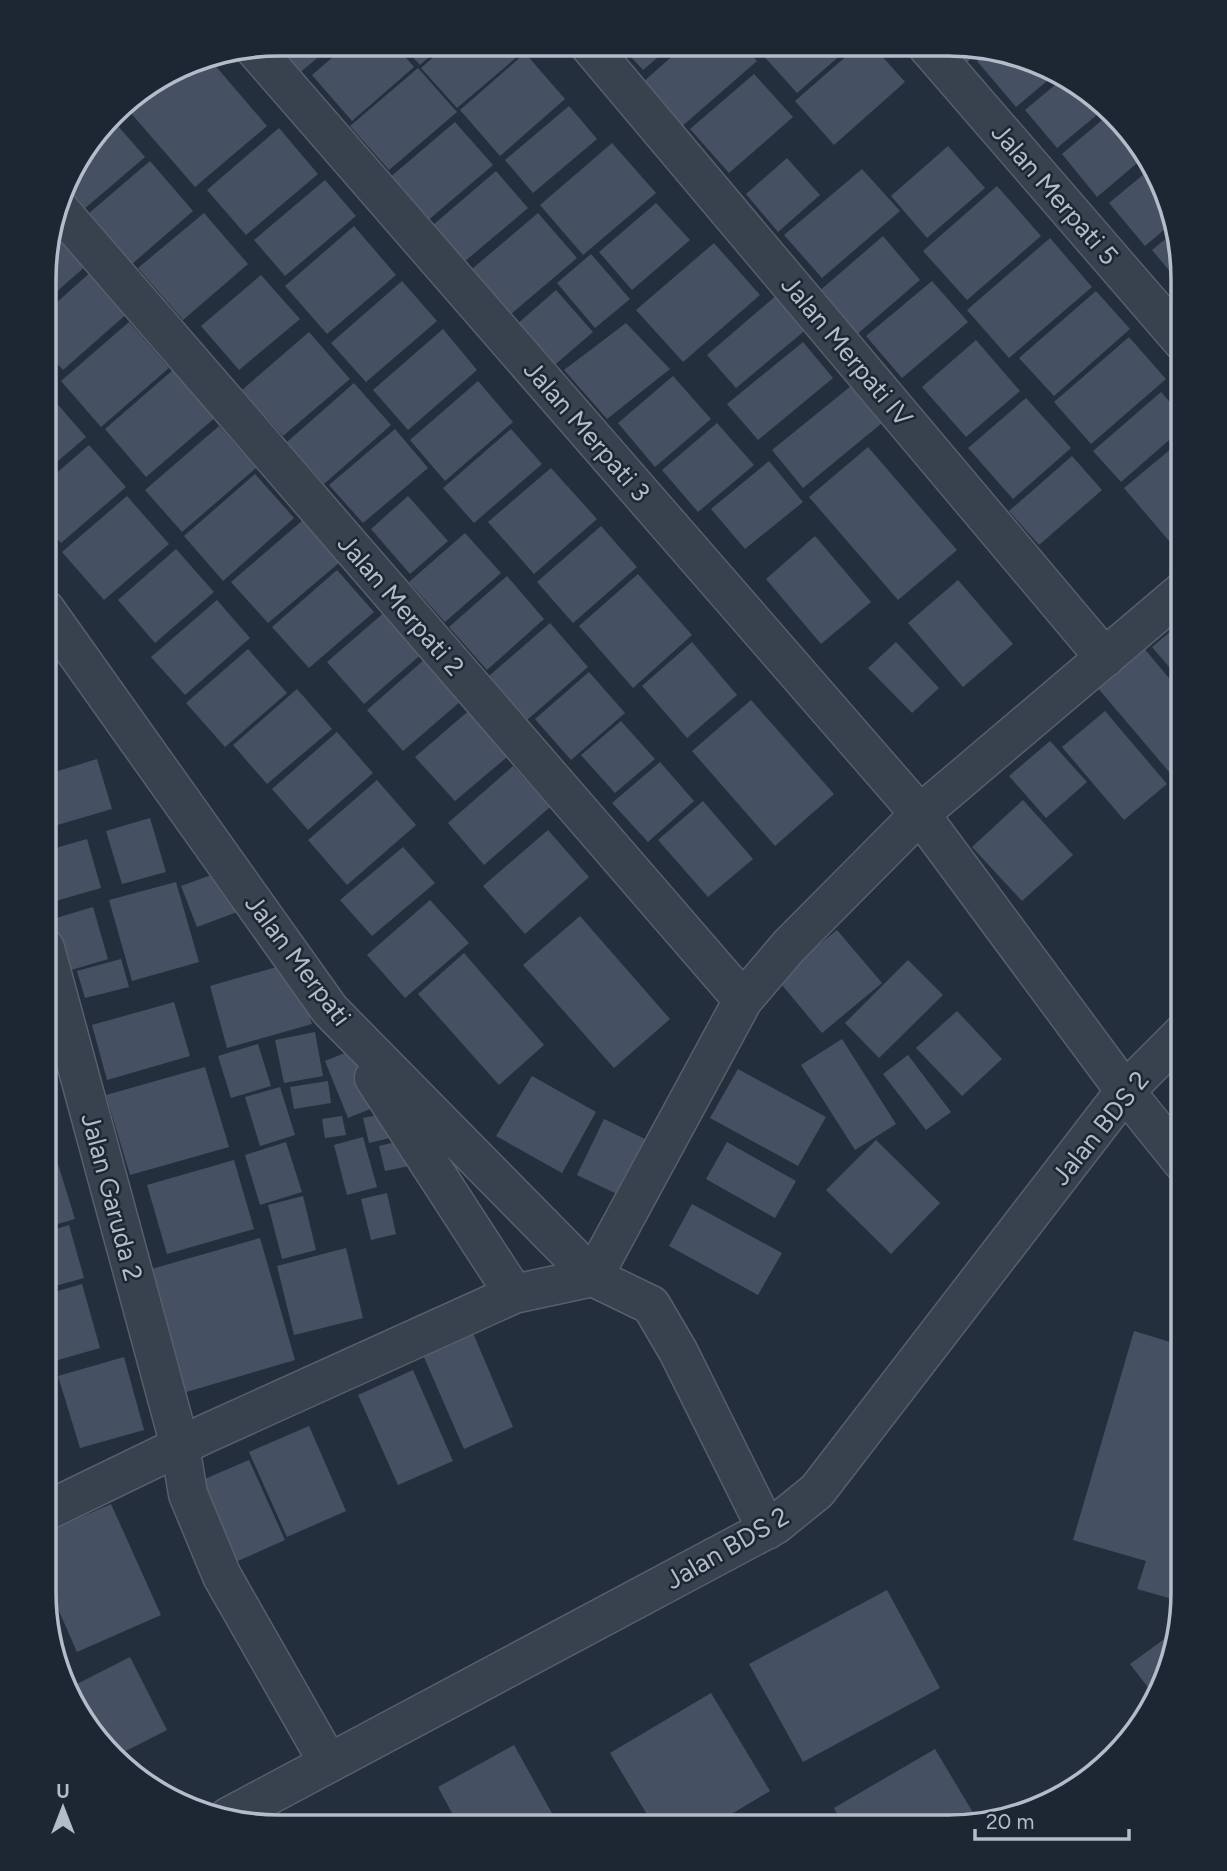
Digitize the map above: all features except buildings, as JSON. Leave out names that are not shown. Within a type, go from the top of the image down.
[{"type":"street","name":"Jalan Merpati 3","points":[[261,56],[920,814],[1125,1091],[1171,1148]]},
{"type":"street","name":"Jalan Merpati IV","points":[[598,56],[1105,658]]},
{"type":"street","name":"Jalan Merpati 5","points":[[936,56],[1171,328]]},
{"type":"street","name":"Jalan Merpati 2","points":[[65,216],[743,1000]]},
{"type":"street","points":[[56,1506],[180,1446],[514,1294],[593,1277],[743,1000],[789,946],[920,814],[1171,601]]},
{"type":"street","name":"Jalan Merpati","points":[[56,624],[330,1010],[593,1277],[651,1305],[678,1351],[767,1530]]},
{"type":"street","name":"Jalan Garuda 2","points":[[56,989],[180,1446],[188,1494],[222,1576],[328,1762]]},
{"type":"street","points":[[330,1010],[514,1294]]},
{"type":"street","name":"Jalan BDS 2","points":[[239,1811],[767,1530],[817,1491],[1125,1091],[1171,1045]]}]
